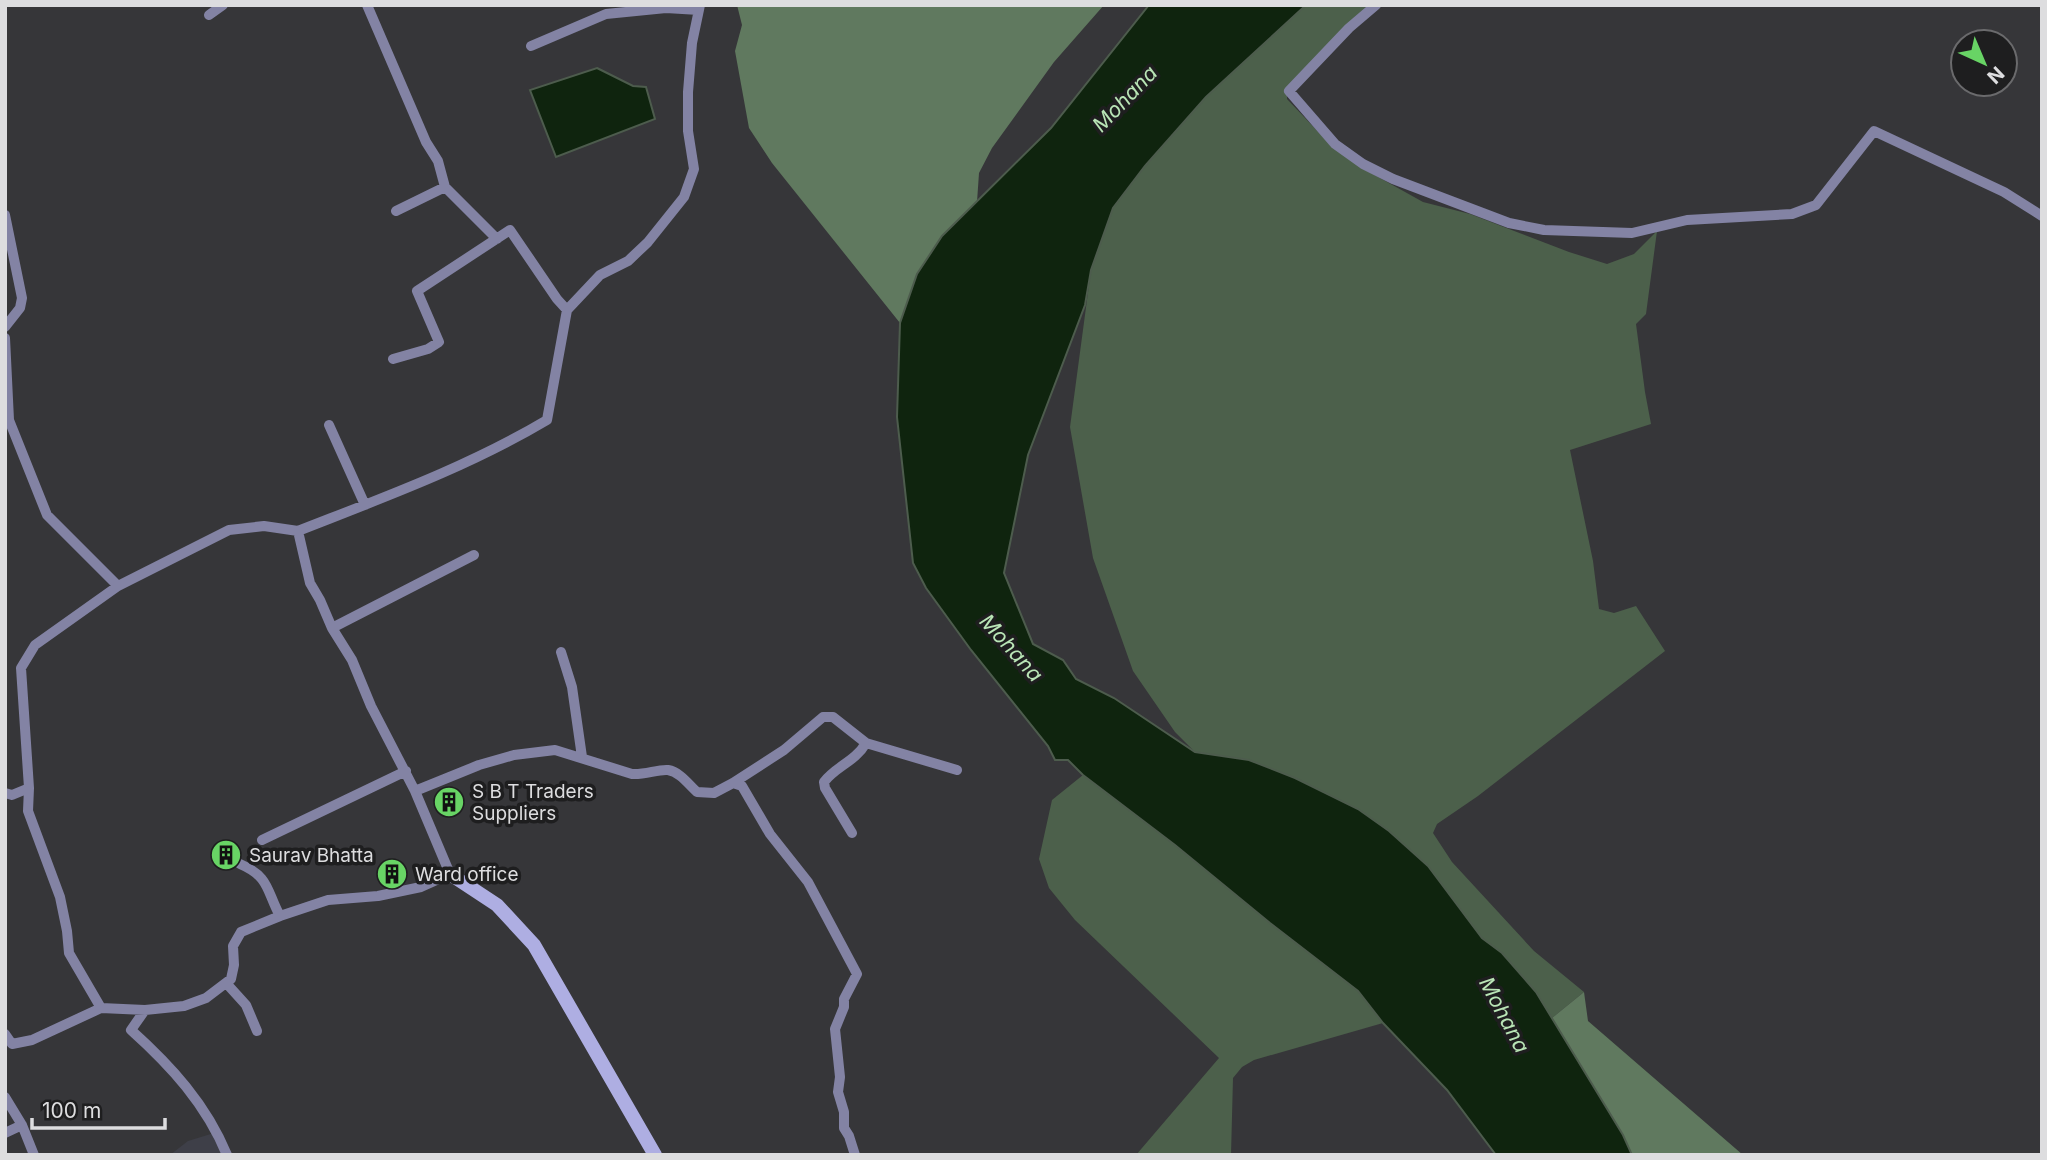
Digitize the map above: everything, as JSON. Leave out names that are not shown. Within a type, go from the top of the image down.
[{"type":"main road","points":[[450,874],[496,905],[534,945],[655,1155]]},
{"type":"street","points":[[209,15],[223,5]]},
{"type":"street","points":[[367,5],[426,142],[438,161],[446,187],[497,239]]},
{"type":"street","points":[[1376,5],[1349,28],[1289,92],[1335,144],[1363,164],[1393,179],[1509,223],[1544,230],[1632,233],[1688,219],[1792,214],[1816,205],[1874,131],[2004,192],[2042,216]]},
{"type":"street","points":[[101,1008],[69,953],[61,897],[44,859],[29,811],[21,668],[35,645],[118,586],[229,530],[264,526],[298,531],[503,446],[547,420],[567,310],[600,275],[628,261],[648,242],[684,197],[694,169],[688,131],[688,92],[692,43],[699,8],[666,8],[606,15],[531,46]]},
{"type":"street","points":[[396,211],[446,187]]},
{"type":"street","points":[[5,215],[22,298],[20,308],[5,327]]},
{"type":"street","points":[[393,359],[428,349],[439,342],[417,291],[510,230],[567,310]]},
{"type":"street","points":[[5,338],[9,420],[47,516],[118,586]]},
{"type":"street","points":[[329,425],[365,505]]},
{"type":"street","points":[[5,1034],[9,1048],[101,1008],[145,1010],[184,1006],[206,998],[227,984],[234,965],[233,946],[242,932],[280,915],[328,900],[377,896],[421,887],[450,874],[406,771],[372,706],[352,660],[332,628],[310,583],[298,531]]},
{"type":"street","points":[[332,628],[474,555]]},
{"type":"street","points":[[561,652],[578,720],[582,757]]},
{"type":"street","points":[[415,791],[479,765],[514,755],[555,750],[632,774],[644,775],[668,770],[680,775],[697,792],[714,793],[784,750],[823,717],[833,718],[866,743],[957,770]]},
{"type":"street","points":[[852,833],[824,782],[859,756],[866,743]]},
{"type":"street","points":[[262,840],[406,771]]},
{"type":"street","points":[[733,783],[742,786],[770,834],[808,882],[857,974],[844,999],[844,1007],[835,1029],[840,1077],[838,1092],[845,1112],[844,1128],[855,1155]]},
{"type":"street","points":[[5,793],[12,795],[29,788]]},
{"type":"street","points":[[240,864],[254,870],[263,879],[280,915]]},
{"type":"street","points":[[227,984],[246,1005],[257,1031]]},
{"type":"street","points":[[145,1010],[131,1030],[157,1053],[192,1092],[219,1135],[227,1155]]},
{"type":"street","points":[[5,1097],[22,1125],[34,1155]]},
{"type":"street","points":[[5,1133],[22,1125]]},
{"type":"shaded area","points":[[737,5],[1104,5],[1054,62],[992,148],[979,173],[977,202],[942,236],[917,274],[900,323],[772,163],[749,128],[735,51],[742,25]]},
{"type":"shaded area","points":[[1306,5],[1372,5],[1287,89],[1287,99],[1325,139],[1362,168],[1423,202],[1470,214],[1607,264],[1634,254],[1657,231],[1646,314],[1636,324],[1651,424],[1570,450],[1593,561],[1599,609],[1614,613],[1636,606],[1665,651],[1478,796],[1437,824],[1433,833],[1452,862],[1534,951],[1584,992],[1552,1018],[1536,992],[1502,953],[1482,938],[1428,866],[1389,831],[1358,809],[1249,760],[1195,752],[1175,732],[1133,671],[1093,558],[1070,427],[1091,270],[1113,208],[1145,166],[1206,97]]},
{"type":"shaded area","points":[[1083,775],[1358,991],[1383,1023],[1254,1060],[1242,1067],[1233,1078],[1231,1155],[1136,1155],[1219,1058],[1075,920],[1049,888],[1039,859],[1052,800]]},
{"type":"shaded area","points":[[1584,992],[1588,1021],[1743,1155],[1632,1155],[1623,1135],[1552,1018]]},
{"type":"shaded area","points":[[214,1133],[224,1155],[170,1155],[188,1141]]},
{"type":"water","name":"Mohana","points":[[1149,5],[1306,5],[1206,97],[1145,166],[1113,208],[1091,270],[1085,305],[1028,455],[1004,573],[1033,644],[1063,660],[1076,679],[1114,698],[1195,752],[1249,760],[1295,778],[1358,809],[1389,831],[1428,866],[1482,938],[1502,953],[1536,992],[1623,1135],[1632,1155],[1496,1155],[1447,1090],[1383,1023],[1358,991],[1083,775],[1068,760],[1055,760],[1048,746],[971,650],[926,588],[913,563],[897,417],[900,323],[917,274],[942,236],[1051,128]]},
{"type":"water","points":[[597,68],[633,86],[646,87],[655,119],[556,157],[530,90]]},
{"type":"place","name":"S B T Traders Suppliers","points":[[449,802]]},
{"type":"place","name":"Saurav Bhatta","points":[[226,855]]},
{"type":"place","name":"Ward office","points":[[392,874]]}]
